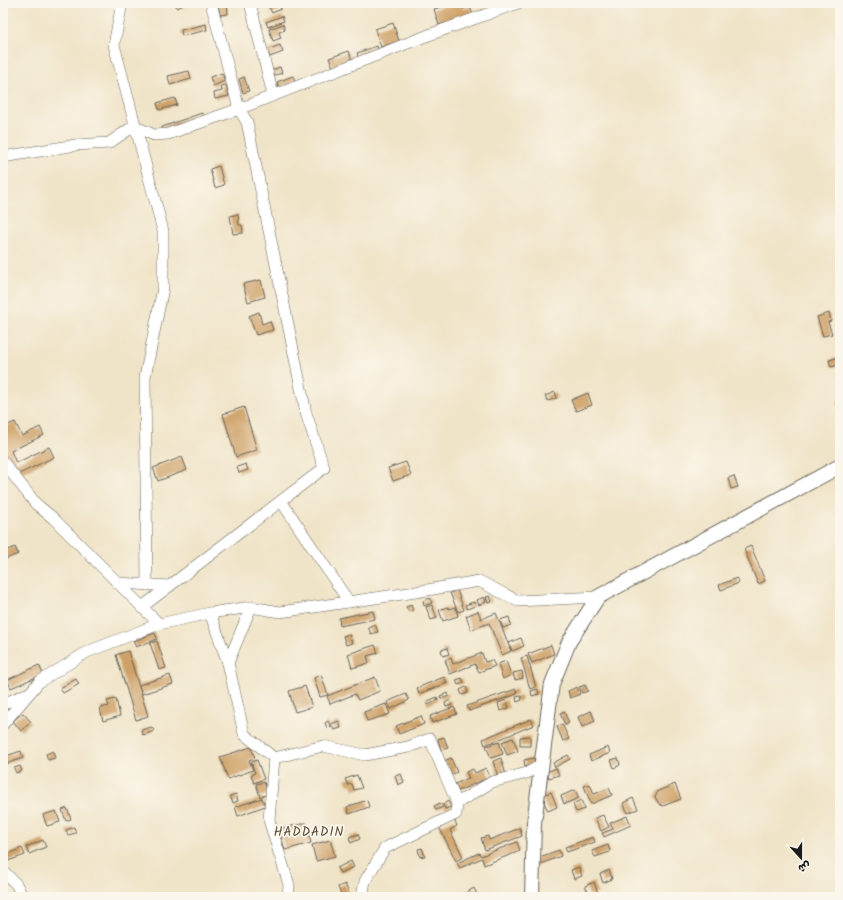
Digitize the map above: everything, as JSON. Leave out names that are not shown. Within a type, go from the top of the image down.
[{"type":"street","points":[[122,3],[114,45],[134,126],[163,231],[163,288],[145,377],[148,585]]},
{"type":"street","points":[[142,607],[324,468],[306,413],[247,122],[238,109],[211,3]]},
{"type":"street","points":[[250,3],[273,95]]},
{"type":"street","points":[[134,126],[154,134],[168,134],[238,109],[426,36],[518,3]]},
{"type":"street","points":[[3,157],[76,145],[110,143],[134,126]]},
{"type":"street","points":[[3,462],[36,504],[53,518],[159,624]]},
{"type":"street","points":[[3,724],[39,682],[87,652],[159,624],[210,613],[251,607],[280,612],[479,581],[518,601],[598,597],[840,466]]},
{"type":"street","points":[[281,501],[349,602]]},
{"type":"street","points":[[118,583],[170,586]]},
{"type":"street","points":[[532,897],[534,823],[552,684],[569,642],[598,597]]},
{"type":"street","points":[[228,663],[251,607]]},
{"type":"street","points":[[210,613],[228,663],[244,734],[274,758]]},
{"type":"street","points":[[3,704],[30,693]]},
{"type":"street","points":[[274,758],[323,746],[365,755],[408,747],[430,739],[457,803],[456,814],[385,848],[365,881],[362,897]]},
{"type":"street","points":[[274,758],[269,820],[289,885],[288,897]]},
{"type":"street","points":[[457,803],[492,782],[527,773],[541,765]]},
{"type":"street","points":[[3,871],[16,884],[23,897]]},
{"type":"building","points":[[175,3],[184,3],[184,5],[177,8]]},
{"type":"building","points":[[218,3],[227,3],[228,14],[220,15]]},
{"type":"building","points":[[279,3],[281,9],[272,13],[269,7]]},
{"type":"building","points":[[455,3],[461,3],[463,9],[470,7],[473,15],[439,25],[434,9]]},
{"type":"building","points":[[282,16],[284,21],[268,27],[266,22]]},
{"type":"building","points":[[393,23],[399,41],[381,47],[375,29]]},
{"type":"building","points":[[206,24],[207,30],[182,36],[181,30]]},
{"type":"building","points":[[283,24],[285,30],[279,32],[281,38],[273,41],[269,29]]},
{"type":"building","points":[[280,45],[283,52],[270,57],[267,50]]},
{"type":"building","points":[[377,46],[379,53],[359,60],[357,53]]},
{"type":"building","points":[[349,51],[352,61],[333,67],[329,58]]},
{"type":"building","points":[[280,67],[282,73],[272,76],[270,71]]},
{"type":"building","points":[[189,71],[191,79],[170,85],[168,76]]},
{"type":"building","points":[[222,73],[225,81],[213,86],[210,77]]},
{"type":"building","points":[[293,76],[295,81],[279,88],[277,82]]},
{"type":"building","points":[[244,77],[249,91],[243,93],[239,79]]},
{"type":"building","points":[[226,85],[229,96],[215,99],[214,93],[222,91],[221,86]]},
{"type":"building","points":[[175,98],[177,105],[159,110],[157,103]]},
{"type":"building","points":[[202,113],[204,118],[165,133],[162,127]]},
{"type":"building","points":[[219,166],[224,185],[215,188],[210,169]]},
{"type":"building","points":[[238,214],[239,225],[242,225],[243,233],[233,234],[230,216]]},
{"type":"building","points":[[261,280],[265,297],[248,302],[243,284]]},
{"type":"building","points":[[259,312],[262,324],[270,321],[273,330],[256,335],[249,316]]},
{"type":"building","points":[[829,313],[831,321],[828,322],[832,334],[823,336],[817,317]]},
{"type":"building","points":[[840,357],[840,365],[831,367],[829,360]]},
{"type":"building","points":[[555,392],[557,398],[548,401],[545,396]]},
{"type":"building","points":[[588,393],[592,405],[576,411],[571,400]]},
{"type":"building","points":[[837,400],[840,400],[840,411],[839,411]]},
{"type":"building","points":[[244,407],[257,450],[236,457],[223,414]]},
{"type":"building","points":[[15,422],[22,436],[40,427],[44,435],[11,451],[16,463],[49,447],[54,457],[15,476],[3,452],[3,427]]},
{"type":"building","points":[[182,457],[187,470],[158,481],[153,468]]},
{"type":"building","points":[[406,462],[411,475],[393,481],[388,468]]},
{"type":"building","points":[[246,464],[248,470],[239,473],[237,467]]},
{"type":"building","points":[[734,476],[738,487],[731,489],[728,478]]},
{"type":"building","points":[[751,546],[765,581],[758,584],[744,549]]},
{"type":"building","points":[[15,547],[18,554],[3,560],[3,552]]},
{"type":"building","points":[[737,578],[739,583],[721,590],[719,585]]},
{"type":"building","points":[[457,590],[464,610],[458,612],[450,593]]},
{"type":"building","points":[[490,596],[492,602],[488,603],[486,597]]},
{"type":"building","points":[[484,597],[486,602],[479,605],[477,600]]},
{"type":"building","points":[[430,598],[432,603],[424,606],[423,601]]},
{"type":"building","points":[[474,602],[475,606],[467,609],[465,605]]},
{"type":"building","points":[[411,605],[413,610],[409,612],[406,607]]},
{"type":"building","points":[[432,605],[437,618],[431,620],[426,607]]},
{"type":"building","points":[[448,607],[449,609],[455,607],[458,616],[443,621],[439,610]]},
{"type":"building","points":[[373,611],[375,619],[340,626],[339,618]]},
{"type":"building","points":[[478,611],[481,619],[496,613],[511,651],[502,655],[489,623],[471,630],[466,616]]},
{"type":"building","points":[[509,617],[511,625],[503,628],[500,620]]},
{"type":"building","points":[[375,624],[378,632],[371,634],[368,627]]},
{"type":"building","points":[[155,633],[157,639],[136,647],[133,641]]},
{"type":"building","points":[[349,634],[352,643],[346,645],[343,636]]},
{"type":"building","points":[[521,638],[524,646],[512,651],[509,643]]},
{"type":"building","points":[[157,641],[166,668],[159,670],[150,643]]},
{"type":"building","points":[[375,645],[378,653],[367,656],[369,663],[352,668],[348,654]]},
{"type":"building","points":[[551,645],[554,654],[532,663],[528,654]]},
{"type":"building","points":[[447,648],[449,654],[443,656],[441,650]]},
{"type":"building","points":[[128,651],[148,716],[136,720],[116,655]]},
{"type":"building","points":[[482,653],[485,662],[492,660],[495,666],[479,672],[475,664],[450,674],[445,660],[451,658],[453,664]]},
{"type":"building","points":[[527,656],[536,687],[530,689],[521,658]]},
{"type":"building","points":[[506,661],[511,675],[503,679],[498,664]]},
{"type":"building","points":[[39,665],[43,674],[11,688],[7,680]]},
{"type":"building","points":[[522,671],[523,678],[515,680],[513,673]]},
{"type":"building","points":[[170,675],[173,684],[142,694],[139,685]]},
{"type":"building","points":[[321,675],[328,695],[320,697],[314,678]]},
{"type":"building","points":[[375,677],[380,691],[358,700],[355,694],[330,704],[327,696]]},
{"type":"building","points":[[444,677],[447,683],[419,694],[417,688]]},
{"type":"building","points":[[462,678],[464,683],[458,685],[456,680]]},
{"type":"building","points":[[76,679],[79,684],[63,693],[60,688]]},
{"type":"building","points":[[585,685],[588,691],[582,693],[579,687]]},
{"type":"building","points":[[305,686],[312,707],[295,712],[289,691]]},
{"type":"building","points":[[466,687],[468,693],[462,695],[460,690]]},
{"type":"building","points":[[577,687],[580,694],[570,698],[568,691]]},
{"type":"building","points":[[516,689],[517,694],[469,711],[467,706]]},
{"type":"building","points":[[538,689],[539,694],[532,696],[531,691]]},
{"type":"building","points":[[448,693],[449,696],[441,699],[440,696]]},
{"type":"building","points":[[406,694],[409,700],[391,709],[387,702]]},
{"type":"building","points":[[521,696],[522,700],[517,702],[516,697]]},
{"type":"building","points":[[437,697],[438,700],[428,705],[426,702]]},
{"type":"building","points":[[116,699],[120,716],[103,721],[100,708],[109,706],[107,701]]},
{"type":"building","points":[[450,700],[452,705],[446,707],[445,703]]},
{"type":"building","points":[[506,700],[509,708],[500,711],[498,703]]},
{"type":"building","points":[[386,704],[390,714],[367,721],[364,712]]},
{"type":"building","points":[[454,707],[457,714],[432,723],[430,716]]},
{"type":"building","points":[[564,711],[569,723],[565,725],[560,713]]},
{"type":"building","points":[[591,711],[595,721],[582,727],[578,717]]},
{"type":"building","points":[[23,713],[31,722],[21,731],[13,721]]},
{"type":"building","points":[[421,716],[424,724],[399,734],[396,726]]},
{"type":"building","points":[[531,719],[534,725],[485,745],[483,739]]},
{"type":"building","points":[[328,721],[331,727],[327,728],[325,723]]},
{"type":"building","points":[[339,721],[341,728],[334,730],[331,724]]},
{"type":"building","points":[[562,724],[569,739],[563,741],[557,727]]},
{"type":"building","points":[[152,727],[154,731],[143,735],[141,730]]},
{"type":"building","points":[[530,736],[530,746],[520,746],[520,737]]},
{"type":"building","points":[[444,737],[448,748],[441,750],[438,739]]},
{"type":"building","points":[[513,738],[518,751],[507,755],[502,742]]},
{"type":"building","points":[[499,742],[503,754],[491,758],[486,746]]},
{"type":"building","points":[[251,747],[255,758],[249,760],[253,770],[228,779],[220,757]]},
{"type":"building","points":[[608,747],[610,753],[591,761],[589,755]]},
{"type":"building","points":[[21,751],[23,758],[3,765],[3,757]]},
{"type":"building","points":[[53,751],[55,758],[48,760],[46,754]]},
{"type":"building","points":[[568,755],[570,759],[555,767],[553,763]]},
{"type":"building","points":[[451,758],[457,772],[451,775],[444,761]]},
{"type":"building","points":[[501,758],[506,775],[498,777],[493,761]]},
{"type":"building","points":[[534,758],[536,764],[525,767],[524,760]]},
{"type":"building","points":[[618,758],[620,765],[614,768],[611,760]]},
{"type":"building","points":[[257,760],[264,779],[254,783],[251,775],[255,773],[251,762]]},
{"type":"building","points":[[20,766],[22,771],[16,773],[14,768]]},
{"type":"building","points":[[486,768],[490,777],[458,791],[455,784],[469,778],[466,772],[473,769],[475,773]]},
{"type":"building","points":[[556,768],[559,775],[549,778],[547,772]]},
{"type":"building","points":[[401,774],[404,782],[398,785],[395,776]]},
{"type":"building","points":[[357,775],[362,788],[354,790],[352,784],[348,785],[345,779]]},
{"type":"building","points":[[264,782],[268,794],[260,797],[256,784]]},
{"type":"building","points":[[590,784],[594,794],[609,788],[612,795],[591,804],[584,786]]},
{"type":"building","points":[[675,784],[681,799],[663,806],[659,804],[655,797],[658,791]]},
{"type":"building","points":[[575,790],[579,798],[564,804],[561,796]]},
{"type":"building","points":[[551,792],[557,807],[548,811],[541,796]]},
{"type":"building","points":[[236,794],[238,801],[233,803],[230,796]]},
{"type":"building","points":[[262,798],[265,806],[238,816],[235,807]]},
{"type":"building","points":[[633,798],[638,809],[628,813],[623,803]]},
{"type":"building","points":[[367,800],[369,807],[349,814],[347,807]]},
{"type":"building","points":[[581,800],[585,809],[576,812],[573,804]]},
{"type":"building","points":[[448,801],[451,807],[445,809],[443,804]]},
{"type":"building","points":[[440,803],[443,807],[436,810],[434,806]]},
{"type":"building","points":[[67,808],[71,819],[66,821],[62,810]]},
{"type":"building","points":[[56,811],[60,822],[47,826],[43,815]]},
{"type":"building","points":[[603,815],[609,827],[601,831],[595,818]]},
{"type":"building","points":[[627,816],[631,825],[604,837],[602,833],[613,829],[610,823]]},
{"type":"building","points":[[454,819],[457,826],[450,830],[463,857],[456,861],[439,827]]},
{"type":"building","points":[[306,823],[311,843],[285,850],[279,829]]},
{"type":"building","points":[[74,827],[76,833],[68,835],[66,830]]},
{"type":"building","points":[[520,828],[522,836],[485,850],[481,838],[488,836],[489,840]]},
{"type":"building","points":[[358,834],[360,839],[351,843],[349,837]]},
{"type":"building","points":[[593,837],[595,842],[567,852],[565,847]]},
{"type":"building","points":[[43,840],[46,847],[29,854],[26,847]]},
{"type":"building","points":[[330,840],[335,856],[316,861],[312,845]]},
{"type":"building","points":[[517,842],[520,851],[484,865],[482,858],[460,868],[457,863],[479,853],[481,856]]},
{"type":"building","points":[[608,845],[610,852],[595,857],[592,851]]},
{"type":"building","points":[[22,848],[25,855],[5,862],[3,856]]},
{"type":"building","points":[[422,848],[425,856],[420,857],[418,849]]},
{"type":"building","points":[[559,850],[561,856],[536,866],[534,859]]},
{"type":"building","points":[[351,861],[354,867],[340,873],[337,868]]},
{"type":"building","points":[[579,867],[582,876],[574,879],[571,870]]},
{"type":"building","points":[[609,870],[612,879],[603,883],[600,874]]},
{"type":"building","points":[[594,882],[598,893],[590,896],[585,886]]},
{"type":"building","points":[[345,884],[351,897],[342,897],[338,887]]},
{"type":"building","points":[[474,888],[478,897],[469,897],[467,892]]},
{"type":"district","name":"HADDADIN","points":[[309,831]]}]
